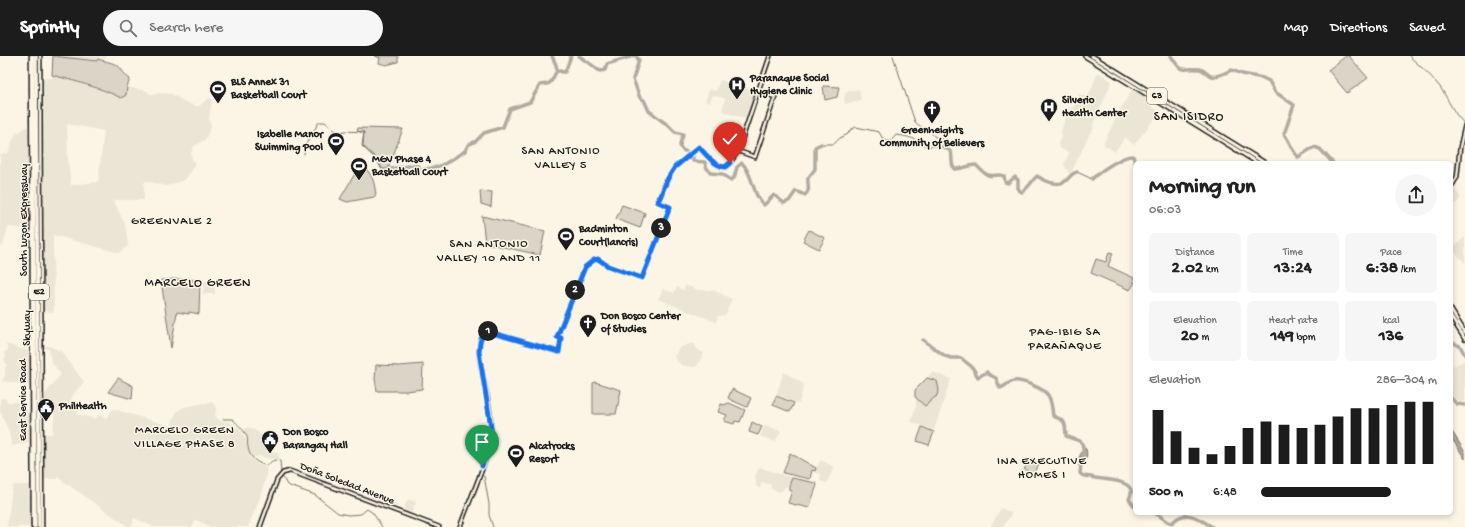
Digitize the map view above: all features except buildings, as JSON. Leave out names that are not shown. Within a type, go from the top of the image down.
[{"type":"highway","name":"South Luzon Expressway","points":[[35,56],[37,527]]},
{"type":"main road","name":"East Service Road","points":[[35,56],[37,527]]},
{"type":"main road","points":[[460,527],[485,459],[491,436],[490,417],[479,352],[480,342],[485,330],[559,352],[561,338],[557,337],[584,269],[588,265],[594,260],[598,259],[608,266],[641,278],[670,207],[658,202],[670,174],[680,162],[699,147],[718,165],[723,167],[727,166],[738,151],[770,56]]},
{"type":"main road","name":"63","points":[[1085,56],[1107,67],[1262,161]]},
{"type":"main road","name":"63","points":[[1092,56],[1255,161]]},
{"type":"main road","points":[[738,151],[755,157],[775,97],[758,91]]},
{"type":"main road","points":[[1453,184],[1457,177],[1460,147],[1465,125]]},
{"type":"main road","points":[[1453,313],[1465,333]]},
{"type":"main road","points":[[1453,320],[1465,339]]},
{"type":"main road","name":"Doña Soledad Avenue","points":[[260,527],[276,484],[282,474],[290,471],[439,527]]},
{"type":"shaded area","points":[[53,56],[106,56],[106,58],[100,57],[97,61]]},
{"type":"shaded area","points":[[53,56],[97,61],[98,59],[117,65],[130,79],[126,95],[121,98],[97,88],[52,75]]},
{"type":"shaded area","points":[[375,56],[398,56],[398,62],[386,65],[379,63],[380,58]]},
{"type":"shaded area","points":[[1346,56],[1349,56],[1368,78],[1347,93],[1328,70]]},
{"type":"shaded area","points":[[1098,72],[1112,81],[1093,125],[1094,127],[1070,175],[1064,165],[1069,153],[1059,148],[1058,143],[1062,136],[1061,131],[1069,107],[1073,109],[1079,94],[1088,97]]},
{"type":"shaded area","points":[[52,75],[65,78],[121,98],[126,93],[127,87],[148,91],[149,94],[172,94],[195,106],[199,106],[209,98],[212,99],[209,118],[211,127],[205,140],[194,146],[191,153],[192,160],[196,162],[185,180],[166,186],[146,181],[144,183],[144,200],[113,200],[125,224],[128,246],[119,253],[53,235],[54,312],[43,311],[42,78],[52,78]],"holes":[[[67,124],[104,131],[98,182],[71,185],[68,161]]]},
{"type":"shaded area","points":[[720,80],[756,91],[747,119],[722,111],[725,99],[713,95],[710,103],[705,101],[709,89],[716,91]]},
{"type":"shaded area","points":[[823,86],[839,87],[837,97],[825,100]]},
{"type":"shaded area","points":[[1133,88],[1151,99],[1148,104],[1160,112],[1134,145],[1125,137],[1115,152],[1103,144]]},
{"type":"shaded area","points":[[859,89],[861,100],[845,104],[844,99],[846,92]]},
{"type":"shaded area","points":[[28,126],[28,229],[8,227],[3,246],[0,245],[0,154],[8,153],[16,132],[19,132]]},
{"type":"shaded area","points":[[358,128],[403,129],[388,169],[382,169],[378,160],[363,146],[364,133],[357,131]]},
{"type":"shaded area","points":[[360,165],[362,165],[371,175],[374,182],[376,195],[374,197],[347,202],[340,199]]},
{"type":"shaded area","points":[[1453,187],[1461,198],[1455,204],[1453,202]]},
{"type":"shaded area","points":[[480,191],[492,192],[491,207],[481,204]]},
{"type":"shaded area","points":[[622,205],[645,213],[640,228],[616,219]]},
{"type":"shaded area","points":[[482,216],[545,231],[540,255],[485,243]]},
{"type":"shaded area","points":[[809,230],[825,238],[819,249],[803,241]]},
{"type":"shaded area","points":[[1465,237],[1465,263],[1453,251],[1453,247]]},
{"type":"shaded area","points":[[1109,252],[1113,253],[1108,266],[1133,278],[1133,285],[1130,290],[1091,273],[1096,259],[1106,262]]},
{"type":"shaded area","points":[[161,280],[200,280],[199,314],[177,312],[171,348]]},
{"type":"shaded area","points":[[204,281],[214,281],[215,294],[203,294]]},
{"type":"shaded area","points":[[686,285],[698,290],[713,290],[732,299],[727,310],[728,311],[725,315],[718,316],[716,322],[658,299],[663,289],[674,293],[677,287],[683,290]]},
{"type":"shaded area","points":[[692,343],[696,345],[695,348],[704,353],[697,366],[693,367],[681,365],[674,357],[679,348]]},
{"type":"shaded area","points":[[6,344],[28,351],[29,385],[2,381],[5,376],[5,367],[7,366],[4,358],[6,357],[4,352],[8,350]]},
{"type":"shaded area","points":[[44,345],[61,351],[84,382],[74,393],[70,402],[81,408],[77,414],[95,419],[99,415],[106,418],[113,409],[174,427],[172,421],[177,411],[184,407],[212,402],[216,407],[215,416],[220,421],[230,422],[240,429],[246,440],[249,457],[258,464],[267,468],[267,474],[259,500],[248,527],[211,527],[196,520],[192,527],[154,527],[134,518],[131,527],[129,527],[57,477],[57,479],[44,479],[44,434],[52,434],[55,414],[44,413],[44,396],[61,375],[51,361],[49,349],[44,348]]},
{"type":"shaded area","points":[[1465,360],[1465,401],[1460,402],[1453,397],[1453,366]]},
{"type":"shaded area","points":[[423,364],[422,389],[406,391],[377,391],[375,379],[376,365],[399,366]]},
{"type":"shaded area","points":[[784,372],[804,384],[799,404],[776,395]]},
{"type":"shaded area","points":[[932,372],[951,379],[934,430],[911,422],[916,405],[915,390]]},
{"type":"shaded area","points":[[118,378],[133,386],[132,399],[108,392]]},
{"type":"shaded area","points":[[927,378],[937,381],[939,390],[936,397],[925,406],[915,397],[915,390]]},
{"type":"shaded area","points":[[595,382],[621,390],[616,414],[593,414],[593,383]]},
{"type":"shaded area","points":[[732,389],[751,398],[747,407],[728,398]]},
{"type":"shaded area","points":[[776,396],[794,403],[790,412],[773,405]]},
{"type":"shaded area","points":[[5,398],[7,402],[17,402],[29,411],[29,442],[12,446],[8,429],[0,412],[0,399]]},
{"type":"shaded area","points":[[729,403],[745,410],[740,422],[735,421],[734,424],[724,421],[727,415],[718,412],[721,404],[725,405]]},
{"type":"shaded area","points":[[752,422],[762,427],[758,435],[749,432]]},
{"type":"shaded area","points":[[765,425],[781,431],[775,442],[760,436]]},
{"type":"shaded area","points":[[248,427],[258,432],[264,438],[272,452],[278,453],[280,460],[258,456],[253,458],[249,453],[247,436],[244,430]]},
{"type":"shaded area","points":[[922,427],[934,432],[929,445],[917,441]]},
{"type":"shaded area","points":[[1453,433],[1465,452],[1465,459],[1453,440]]},
{"type":"shaded area","points":[[1084,448],[1086,449],[1087,455],[1080,469],[1079,458]]},
{"type":"shaded area","points":[[790,453],[816,468],[815,471],[812,470],[810,479],[783,473]]},
{"type":"shaded area","points":[[1031,459],[1039,464],[1033,474],[1024,469]]},
{"type":"shaded area","points":[[821,460],[834,467],[827,483],[820,481],[821,474],[815,473]]},
{"type":"shaded area","points":[[759,467],[792,478],[789,486],[780,492],[771,489],[771,485],[762,482],[760,488],[756,486],[756,480],[754,479]]},
{"type":"shaded area","points":[[792,478],[816,483],[817,485],[809,508],[788,503],[792,491],[789,490],[789,486]]},
{"type":"shaded area","points":[[14,485],[30,485],[30,527],[7,527],[12,488]]},
{"type":"shaded area","points":[[408,499],[416,502],[411,514],[403,511]]},
{"type":"shaded area","points":[[1001,508],[1012,513],[1003,527],[990,527]]},
{"type":"waterway","points":[[552,56],[557,71]]},
{"type":"waterway","points":[[386,170],[414,165],[418,166],[421,170],[437,167],[446,163],[465,151],[468,145],[476,141],[484,133],[503,127],[510,109],[530,102],[540,85],[550,83],[557,71],[565,72],[571,56]]},
{"type":"waterway","points":[[579,56],[600,71],[605,70],[607,64],[633,56]]},
{"type":"waterway","points":[[636,56],[639,60],[633,79],[640,98],[644,100],[649,111],[675,132],[683,134],[680,144],[681,149],[693,155],[693,161],[705,162],[706,167],[711,173],[722,174],[731,180],[734,178],[737,167],[742,163],[746,167],[757,196],[764,205],[774,195],[784,203],[789,201],[796,191],[805,195],[807,193],[808,178],[815,169],[815,147],[821,144]]},
{"type":"waterway","points":[[821,144],[834,144],[840,138],[848,134],[850,130],[856,127],[879,132],[884,141],[891,141],[896,135],[905,136],[918,141],[923,145],[943,147],[941,138],[935,137],[915,122],[893,56]]},
{"type":"waterway","points":[[1171,56],[1178,66],[1183,69],[1200,69],[1211,76],[1219,76],[1232,70],[1269,81],[1275,92],[1294,105],[1284,134],[1298,157],[1314,147],[1320,149],[1331,161]]},
{"type":"waterway","points":[[1409,56],[1437,83],[1454,111],[1465,124]]},
{"type":"waterway","points":[[304,154],[306,144],[319,122],[325,122],[338,133],[345,131],[364,132],[362,146],[377,160],[382,170],[386,170]]},
{"type":"waterway","points":[[943,147],[950,151],[954,169],[976,165],[986,174],[1004,176],[1005,182],[1008,183],[1015,177],[1018,180],[1018,188],[1022,192],[1037,176],[1047,181],[1061,183],[1077,172]]},
{"type":"waterway","points":[[1092,179],[1105,168],[1123,158],[1133,156],[1134,161]]},
{"type":"waterway","points":[[1077,172],[1092,179]]},
{"type":"waterway","points":[[923,340],[945,356],[951,358],[961,358],[972,367],[978,377],[987,372],[996,378],[1000,388],[1010,382],[1021,381],[1043,390],[1050,400],[1053,416],[1063,421],[1066,428],[1066,436],[1081,442],[1083,453]]},
{"type":"waterway","points":[[1453,343],[1460,346],[1465,355]]},
{"type":"waterway","points":[[1453,400],[1457,404],[1465,405]]},
{"type":"waterway","points":[[223,419],[232,419],[243,430],[247,437],[250,454],[254,460],[267,466],[273,461],[280,461],[281,473]]},
{"type":"waterway","points":[[1081,465],[1080,473],[1083,476],[1114,480],[1129,486],[1131,490],[1129,499],[1133,504]]},
{"type":"waterway","points":[[282,476],[287,485],[315,495],[338,513],[348,515],[361,514],[367,509],[373,513],[382,527]]},
{"type":"waterway","points":[[484,476],[489,504],[489,515],[493,527]]},
{"type":"waterway","points":[[1159,515],[1172,523],[1177,518],[1187,515]]},
{"type":"waterway","points":[[1187,515],[1202,520],[1212,527]]},
{"type":"place","name":"Paranaque Social Hygiene Clinic","points":[[737,100]]},
{"type":"place","name":"BLS Annex 31 Basketball Court","points":[[218,104]]},
{"type":"place","name":"Silverio Health Center","points":[[1049,122]]},
{"type":"place","name":"Greenheights Community of Believers","points":[[932,124]]},
{"type":"place","name":"Isabelle Manor Swimming Pool","points":[[336,156]]},
{"type":"place","name":"MGV Phase 4 Basketball Court","points":[[359,181]]},
{"type":"place","name":"Badminton Court(lancris)","points":[[566,251]]},
{"type":"place","name":"Don Bosco Center of Studies","points":[[588,338]]},
{"type":"place","name":"PhilHealth","points":[[46,422]]},
{"type":"place","name":"Don Bosco Barangay Hall","points":[[270,454]]},
{"type":"place","name":"Alcatrocks Resort","points":[[516,468]]},
{"type":"district","name":"SAN ISIDRO","points":[[1189,117]]},
{"type":"district","name":"SAN ANTONIO VALLEY 5","points":[[561,159]]},
{"type":"district","name":"GREENVALE 2","points":[[172,222]]},
{"type":"district","name":"SAN ANTONIO VALLEY 10 AND 11","points":[[489,252]]},
{"type":"district","name":"MARCELO GREEN","points":[[198,283]]},
{"type":"district","name":"PAG-IBIG SA PARAÑAQUE","points":[[1065,340]]},
{"type":"district","name":"MARCELO GREEN VILLAGE PHASE 8","points":[[185,438]]},
{"type":"district","name":"INA EXECUTIVE HOMES I","points":[[1042,469]]},
{"type":"route","points":[[482,466],[491,436],[490,417],[479,355],[480,342],[484,331],[485,330],[559,352],[561,338],[557,337],[585,267],[594,260],[598,259],[608,266],[642,278],[670,207],[658,202],[668,178],[675,167],[699,147],[707,156],[721,167],[725,167],[730,163]]}]
